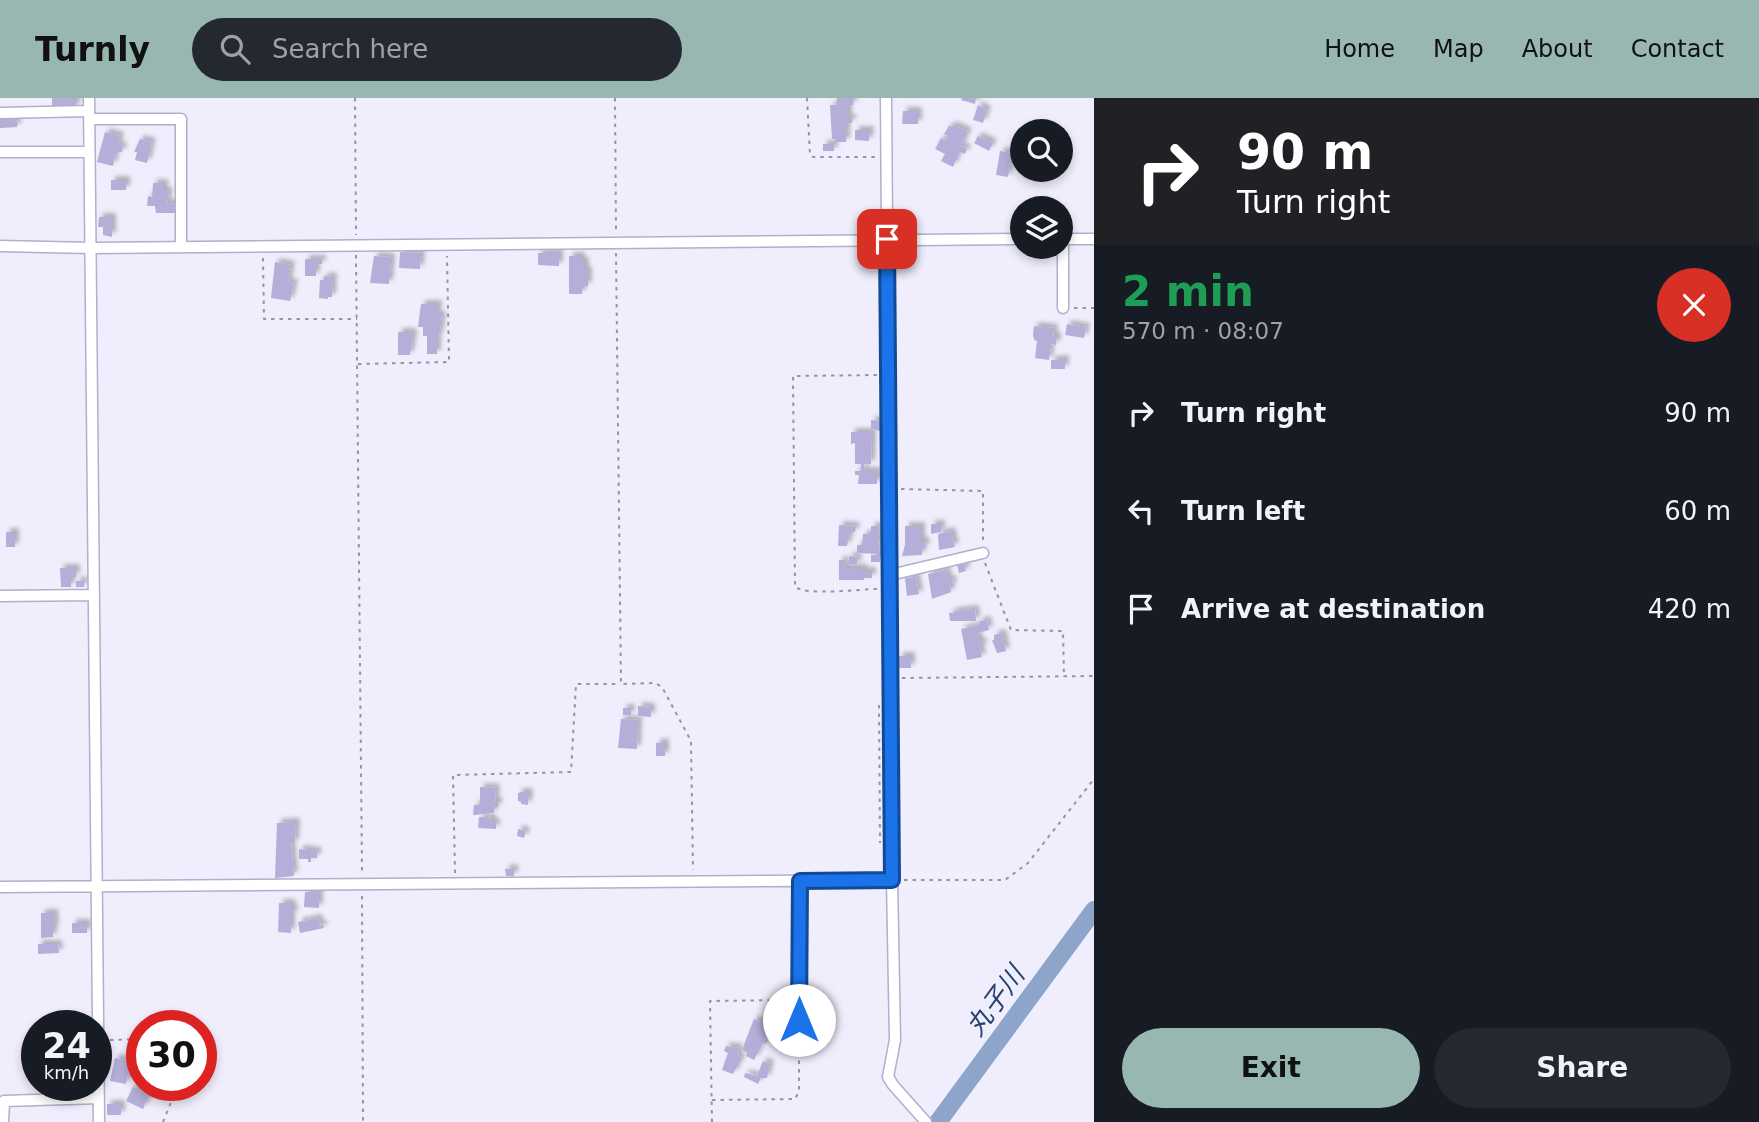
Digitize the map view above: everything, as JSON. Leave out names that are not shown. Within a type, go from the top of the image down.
[{"type":"street","points":[[89,98],[98,1010]]},
{"type":"street","points":[[886,98],[895,1040],[888,1077],[892,1086],[926,1122]]},
{"type":"street","points":[[0,113],[181,119],[181,247]]},
{"type":"street","points":[[0,152],[89,152]]},
{"type":"street","points":[[0,246],[90,248],[1010,239]]},
{"type":"street","points":[[1073,239],[1094,239]]},
{"type":"street","points":[[1062,259],[1063,309]]},
{"type":"street","points":[[890,575],[983,552]]},
{"type":"street","points":[[0,596],[94,595]]},
{"type":"street","points":[[0,887],[892,880]]},
{"type":"street","points":[[799,1020],[800,881]]},
{"type":"street","points":[[3,1122],[4,1101],[21,1100]]},
{"type":"street","points":[[99,1101],[99,1122]]},
{"type":"path","points":[[355,98],[363,1122]]},
{"type":"path","points":[[615,98],[621,684]]},
{"type":"path","points":[[807,98],[810,155],[813,158],[886,157]]},
{"type":"path","points":[[358,364],[449,362],[447,245]]},
{"type":"path","points":[[262,246],[264,320],[357,319]]},
{"type":"path","points":[[1063,309],[1094,308]]},
{"type":"path","points":[[888,375],[793,376],[795,587],[811,591],[890,588]]},
{"type":"path","points":[[890,489],[983,491],[983,552],[1011,631],[1063,631],[1064,677]]},
{"type":"path","points":[[890,678],[1094,676]]},
{"type":"path","points":[[455,883],[453,775],[571,772],[576,684],[655,683],[662,687],[691,741],[693,881]]},
{"type":"path","points":[[892,880],[1005,880],[1028,863],[1094,779]]},
{"type":"path","points":[[712,1122],[710,1001],[799,1000]]},
{"type":"path","points":[[711,1100],[795,1099],[799,1091],[799,1020]]},
{"type":"path","points":[[163,1122],[172,1101]]},
{"type":"building","points":[[52,98],[76,98],[76,108],[52,109]]},
{"type":"building","points":[[837,98],[853,98],[853,105],[848,105],[848,118],[852,118],[852,123],[846,123],[846,142],[835,142],[835,139],[832,139],[830,105],[837,105]]},
{"type":"building","points":[[976,98],[975,104],[961,100]]},
{"type":"building","points":[[978,105],[987,110],[983,123],[973,120]]},
{"type":"building","points":[[903,111],[918,111],[918,124],[902,124]]},
{"type":"building","points":[[0,118],[14,119],[14,122],[18,122],[17,127],[0,128]]},
{"type":"building","points":[[953,125],[968,132],[961,146],[967,149],[965,154],[960,152],[953,167],[941,161],[945,154],[935,149],[941,138],[946,141],[948,136],[944,134],[949,126]]},
{"type":"building","points":[[855,130],[870,130],[869,141],[855,140]]},
{"type":"building","points":[[105,132],[120,136],[118,145],[123,147],[122,152],[116,152],[113,166],[97,162]]},
{"type":"building","points":[[978,136],[993,143],[989,151],[974,143]]},
{"type":"building","points":[[140,139],[152,142],[147,163],[135,160],[137,152],[134,152]]},
{"type":"building","points":[[823,144],[834,144],[834,151],[823,151]]},
{"type":"building","points":[[1000,151],[1010,153],[1008,177],[996,175]]},
{"type":"building","points":[[111,180],[126,180],[126,190],[111,190]]},
{"type":"building","points":[[153,183],[164,183],[164,191],[169,192],[167,203],[174,204],[176,213],[156,213],[155,206],[147,206],[148,196],[152,197]]},
{"type":"building","points":[[99,217],[112,217],[112,237],[103,235],[103,227],[98,227]]},
{"type":"building","points":[[400,252],[421,253],[420,269],[399,268]]},
{"type":"building","points":[[538,253],[559,253],[559,266],[538,265]]},
{"type":"building","points":[[374,256],[390,257],[389,284],[370,283]]},
{"type":"building","points":[[569,256],[581,256],[581,261],[585,261],[588,286],[582,286],[582,294],[569,294]]},
{"type":"building","points":[[305,259],[322,259],[322,264],[316,265],[316,276],[305,276]]},
{"type":"building","points":[[275,262],[291,265],[288,282],[294,283],[290,301],[271,298]]},
{"type":"building","points":[[324,276],[333,277],[332,297],[328,299],[319,298],[320,280],[324,280]]},
{"type":"building","points":[[421,304],[438,304],[437,315],[442,315],[439,337],[437,336],[437,354],[427,354],[427,336],[423,336],[423,327],[418,327]]},
{"type":"building","points":[[1067,324],[1086,327],[1084,338],[1065,335]]},
{"type":"building","points":[[1034,326],[1054,328],[1056,345],[1051,344],[1049,360],[1035,358],[1037,341],[1033,335]]},
{"type":"building","points":[[398,332],[413,334],[410,355],[398,355]]},
{"type":"building","points":[[1065,359],[1065,369],[1051,369],[1051,360]]},
{"type":"building","points":[[871,420],[881,421],[880,431],[871,429]]},
{"type":"building","points":[[851,432],[872,432],[871,464],[864,464],[864,471],[877,471],[877,484],[858,484],[859,475],[855,475],[855,471],[861,471],[861,464],[855,464],[855,443],[851,444]]},
{"type":"building","points":[[931,524],[941,524],[941,532],[931,534]]},
{"type":"building","points":[[839,525],[856,526],[855,532],[850,532],[847,546],[838,546]]},
{"type":"building","points":[[871,526],[878,526],[880,554],[857,553],[857,545],[862,545],[863,534],[871,534]]},
{"type":"building","points":[[905,526],[921,526],[921,541],[925,541],[926,548],[922,548],[922,555],[902,556]]},
{"type":"building","points":[[951,531],[955,547],[939,550],[938,534]]},
{"type":"building","points":[[6,532],[15,532],[15,547],[6,547]]},
{"type":"building","points":[[871,555],[880,555],[880,562],[871,562]]},
{"type":"building","points":[[849,556],[858,557],[857,565],[848,564]]},
{"type":"building","points":[[839,560],[845,560],[845,568],[872,571],[872,578],[839,580]]},
{"type":"building","points":[[964,563],[966,571],[959,573],[957,565]]},
{"type":"building","points":[[60,568],[76,568],[76,577],[71,577],[71,587],[61,587]]},
{"type":"building","points":[[946,570],[948,580],[952,579],[951,592],[932,599],[928,574]]},
{"type":"building","points":[[916,577],[919,594],[907,596],[905,578]]},
{"type":"building","points":[[76,581],[84,581],[84,587],[76,587]]},
{"type":"building","points":[[975,609],[976,621],[950,621],[949,613]]},
{"type":"building","points":[[987,620],[989,630],[977,633],[979,642],[982,641],[982,657],[967,660],[961,629],[980,625],[979,621]]},
{"type":"building","points":[[1002,633],[1006,651],[997,653],[992,640],[994,635]]},
{"type":"building","points":[[899,656],[911,656],[911,668],[899,668]]},
{"type":"building","points":[[638,706],[651,707],[651,717],[638,716]]},
{"type":"building","points":[[623,708],[631,708],[631,715],[623,715]]},
{"type":"building","points":[[621,719],[638,720],[637,749],[618,748]]},
{"type":"building","points":[[665,742],[665,756],[656,756],[656,743]]},
{"type":"building","points":[[480,787],[496,788],[495,801],[498,801],[498,807],[494,807],[494,813],[473,815],[474,805],[480,805]]},
{"type":"building","points":[[529,792],[528,805],[518,801],[518,793]]},
{"type":"building","points":[[479,817],[492,818],[492,822],[496,822],[496,829],[478,828]]},
{"type":"building","points":[[296,822],[295,843],[291,843],[294,876],[275,878],[277,823]]},
{"type":"building","points":[[518,829],[526,831],[524,838],[517,836]]},
{"type":"building","points":[[299,849],[317,851],[317,858],[311,858],[311,862],[308,862],[308,859],[299,859]]},
{"type":"building","points":[[514,868],[514,876],[506,876],[505,869]]},
{"type":"building","points":[[305,892],[319,892],[319,908],[304,907]]},
{"type":"building","points":[[279,903],[291,903],[291,908],[294,908],[294,914],[291,914],[291,933],[278,932]]},
{"type":"building","points":[[41,913],[54,913],[53,937],[41,938]]},
{"type":"building","points":[[318,918],[324,928],[300,933],[298,922]]},
{"type":"building","points":[[72,923],[87,923],[87,933],[72,933]]},
{"type":"building","points":[[38,944],[58,944],[59,953],[38,954]]},
{"type":"building","points":[[779,1016],[787,1021],[782,1028],[774,1023]]},
{"type":"building","points":[[754,1019],[771,1027],[765,1039],[768,1040],[766,1044],[763,1043],[754,1060],[742,1050]]},
{"type":"building","points":[[726,1046],[739,1048],[738,1056],[742,1058],[733,1074],[722,1070],[728,1053],[724,1051]]},
{"type":"building","points":[[115,1058],[126,1060],[126,1084],[112,1081]]},
{"type":"building","points":[[763,1061],[770,1064],[767,1078],[761,1078],[758,1084],[744,1077],[745,1073],[757,1076]]},
{"type":"building","points":[[126,1101],[146,1101],[143,1109]]},
{"type":"building","points":[[107,1104],[121,1104],[121,1115],[107,1115]]},
{"type":"waterway","name":"丸子川","points":[[938,1122],[1094,910]]},
{"type":"route","points":[[799,1020],[800,881],[892,880],[887,239]]}]
